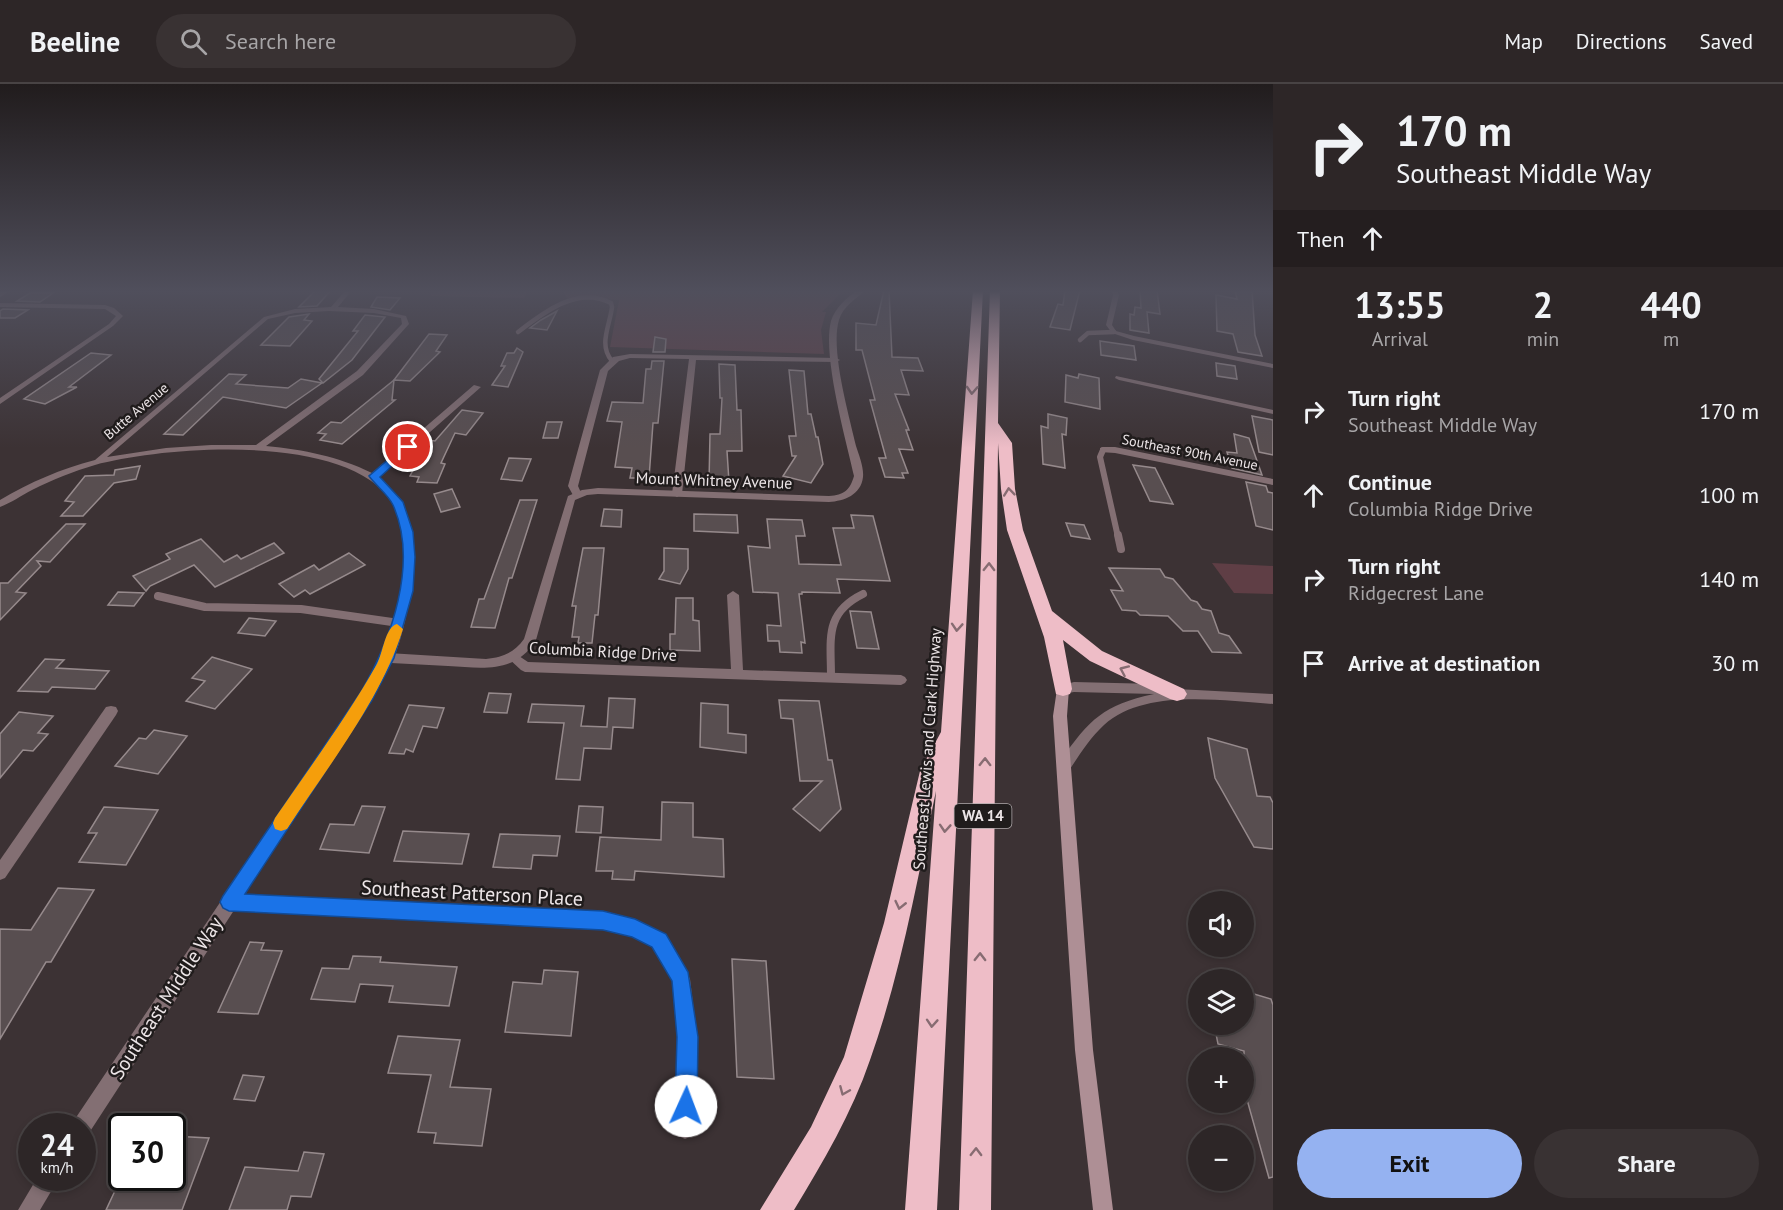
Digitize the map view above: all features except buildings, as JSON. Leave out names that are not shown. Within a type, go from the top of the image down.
[{"type":"highway","name":"Southeast Lewis and Clark Highway","points":[[921,1210],[975,343]]},
{"type":"highway","name":"WA 14","points":[[975,1210],[994,343]]},
{"type":"highway","points":[[992,423],[1005,443],[1008,489],[1015,530],[1053,637],[1063,689]]},
{"type":"highway","points":[[1045,612],[1070,637],[1096,656],[1177,694]]},
{"type":"highway","points":[[776,1210],[821,1137],[856,1062],[896,923],[930,771],[951,728]]},
{"type":"main road","points":[[1063,689],[1060,716],[1085,1060],[1102,1210]]},
{"type":"street","points":[[0,402],[86,343]]},
{"type":"street","name":"Butte Avenue","points":[[96,462],[237,343]]},
{"type":"street","points":[[258,448],[360,374],[389,343]]},
{"type":"street","points":[[513,657],[522,651],[530,640],[568,504],[577,495],[573,486],[604,370],[614,360],[630,356],[836,360],[833,343]]},
{"type":"street","points":[[1156,343],[1273,366]]},
{"type":"street","points":[[677,494],[693,357]]},
{"type":"street","name":"Mount Whitney Avenue","points":[[577,495],[598,491],[827,499],[850,494],[857,486],[859,476],[836,360]]},
{"type":"street","points":[[1119,378],[1273,412]]},
{"type":"street","points":[[374,476],[477,387]]},
{"type":"street","points":[[0,504],[33,486],[96,462],[170,449],[258,448],[317,456],[374,476],[398,502],[407,532],[409,557],[407,591],[387,658]]},
{"type":"street","name":"Southeast 90th Avenue","points":[[1102,450],[1115,450],[1273,482]]},
{"type":"street","points":[[733,595],[737,673]]},
{"type":"street","name":"Columbia Ridge Drive","points":[[387,658],[486,663],[501,662],[513,657],[525,667],[901,680]]},
{"type":"street","name":"Southeast Middle Way","points":[[91,1113],[366,696],[387,658]]},
{"type":"street","points":[[1063,689],[1074,687],[1155,689],[1177,694],[1273,699]]},
{"type":"street","points":[[1065,765],[1085,734],[1104,716],[1129,704],[1177,694]]},
{"type":"street","points":[[0,873],[111,711]]},
{"type":"street","name":"Southeast Patterson Place","points":[[229,902],[603,921],[635,928],[659,941],[681,979],[688,1037],[685,1129]]},
{"type":"street","points":[[28,1210],[40,1191]]},
{"type":"lane","points":[[605,343],[604,348],[607,356],[614,360]]},
{"type":"lane","points":[[1102,450],[1100,457],[1121,549]]},
{"type":"lane","points":[[831,677],[831,647],[837,615],[848,601],[863,594]]},
{"type":"lane","points":[[158,596],[205,607],[301,609],[399,623]]},
{"type":"shaded area","points":[[611,343],[823,343],[824,354],[610,347]]},
{"type":"shaded area","points":[[1212,563],[1273,566],[1273,594],[1234,593]]},
{"type":"slow traffic","points":[[281,823],[366,696],[387,658],[397,629]]},
{"type":"route","points":[[408,447],[374,476],[398,502],[407,532],[409,557],[407,591],[387,658],[366,696],[229,902],[603,921],[635,928],[659,941],[681,979],[688,1037],[686,1106]]}]
